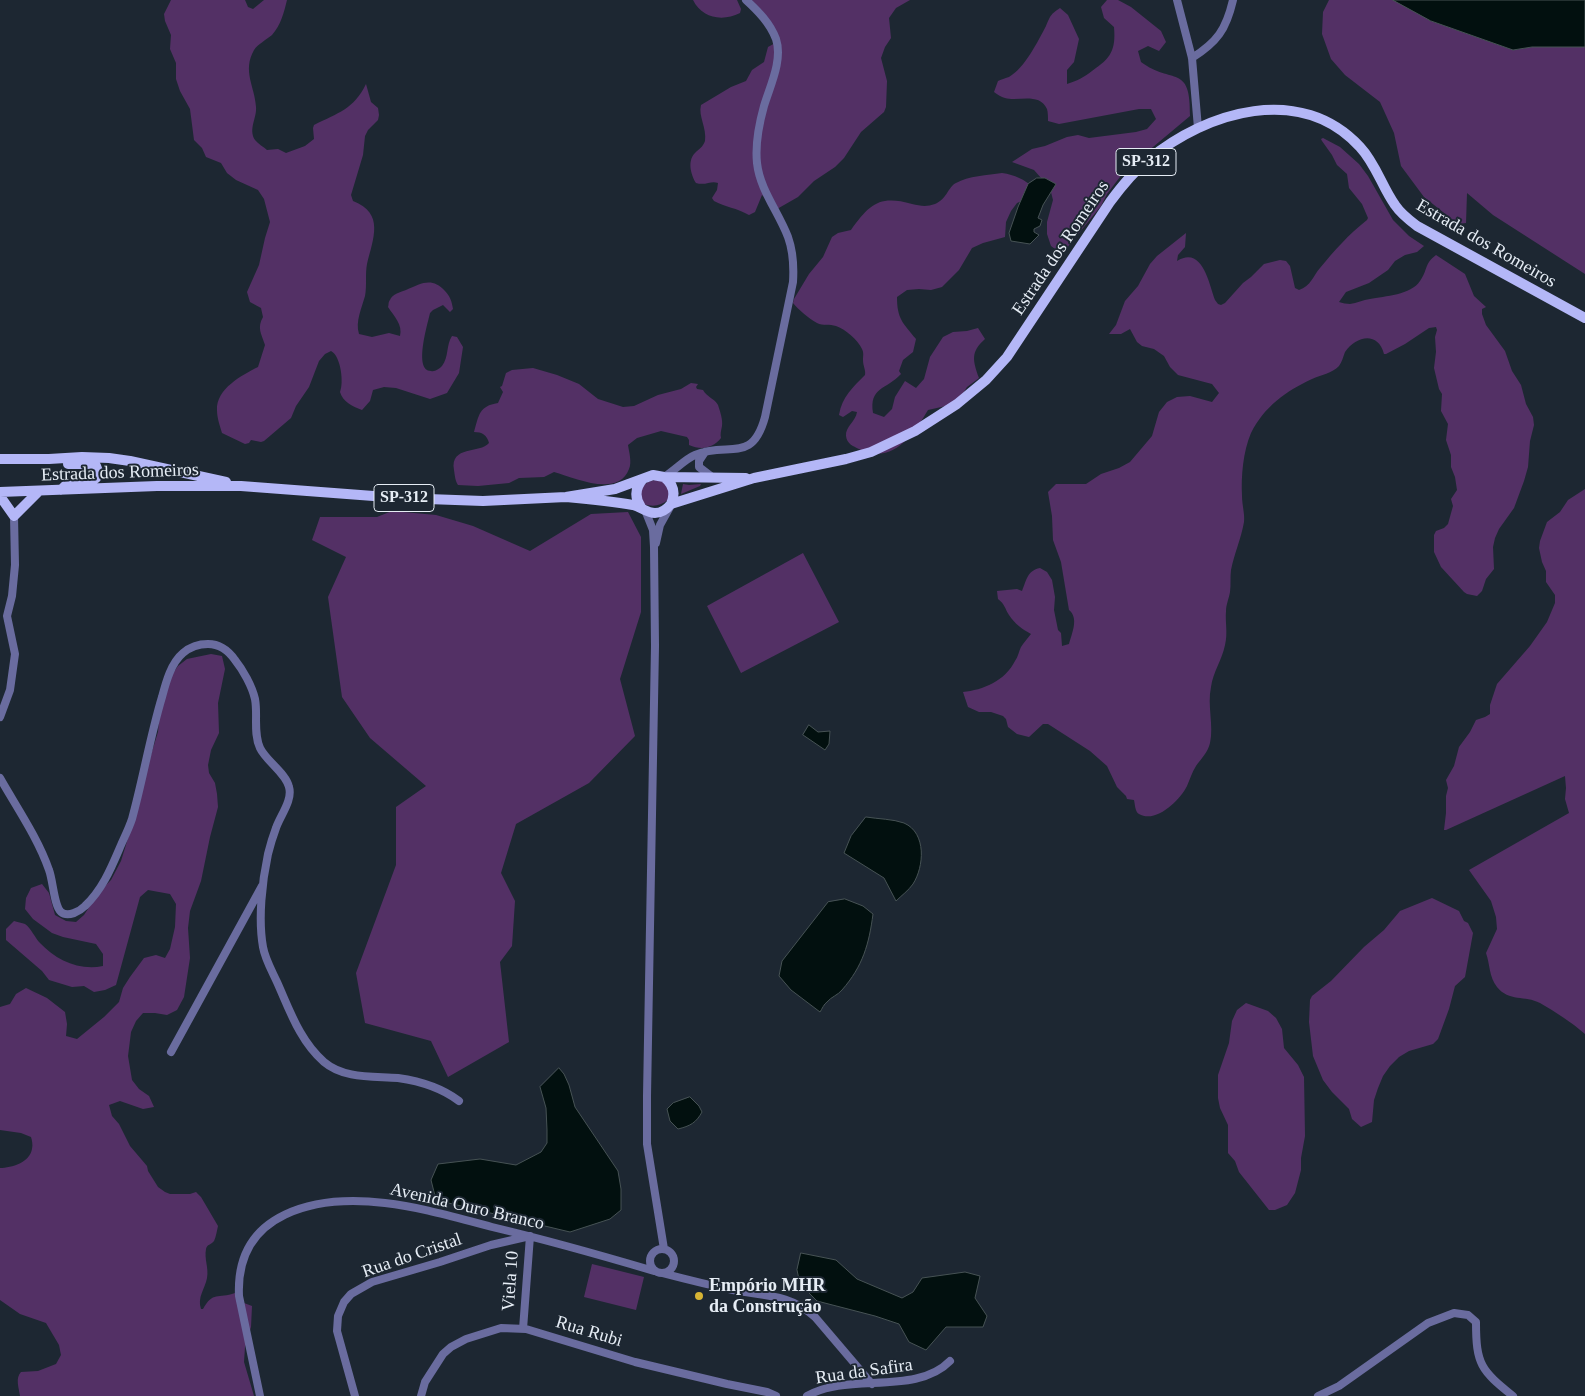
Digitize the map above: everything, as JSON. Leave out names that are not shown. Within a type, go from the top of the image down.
[{"type":"main road","name":"Estrada dos Romeiros","points":[[0,494],[158,486],[241,486],[400,498],[474,501],[566,497],[608,500],[657,513],[662,512],[671,504],[754,478],[872,452],[915,431],[958,404],[986,380],[1007,357],[1123,185],[1136,170],[1156,154],[1198,128],[1232,115],[1260,109],[1301,112],[1339,129],[1360,146],[1369,158],[1394,205],[1412,223],[1585,318]]},
{"type":"main road","name":"Estrada dos Romeiros","points":[[0,459],[82,457],[130,461],[241,486]]},
{"type":"main road","points":[[56,458],[70,464],[93,464],[98,470],[95,479],[84,482],[71,482],[60,490]]},
{"type":"main road","name":"Estrada dos Romeiros","points":[[566,497],[615,488],[653,475],[664,477],[754,478]]},
{"type":"main road","points":[[664,477],[673,489],[671,504]]},
{"type":"main road","points":[[643,479],[636,490],[638,502],[643,509]]},
{"type":"main road","points":[[0,494],[14,516],[39,491]]},
{"type":"street","points":[[664,477],[692,456],[705,452],[748,446],[758,436],[765,417],[793,282],[791,248],[785,230],[760,178],[757,162],[759,126],[776,67],[778,48],[776,39],[768,24],[746,0]]},
{"type":"street","points":[[1176,0],[1192,58],[1198,128]]},
{"type":"street","points":[[1192,58],[1208,48],[1223,31],[1233,0]]},
{"type":"street","points":[[705,452],[698,464],[701,469],[712,477]]},
{"type":"street","points":[[654,547],[660,525],[671,504]]},
{"type":"street","points":[[643,509],[652,530],[654,547],[655,646],[647,1144],[664,1249]]},
{"type":"street","points":[[0,717],[10,690],[15,654],[7,616],[12,596],[15,565],[14,516]]},
{"type":"street","points":[[0,778],[42,850],[52,878],[55,898],[60,911],[63,914],[67,914],[82,909],[104,883],[131,821],[153,726],[166,682],[174,664],[190,648],[203,644],[215,644],[225,648],[245,676],[255,698],[258,741],[262,751],[290,786],[289,797],[276,827],[268,854],[263,884],[261,926],[263,949],[304,1040],[324,1062],[337,1071],[401,1079],[423,1084],[448,1092],[459,1101]]},
{"type":"street","points":[[171,1052],[263,884]]},
{"type":"street","name":"Avenida Ouro Branco","points":[[260,1396],[238,1281],[240,1267],[245,1254],[261,1230],[273,1221],[286,1214],[314,1205],[338,1202],[377,1202],[410,1207],[530,1236],[682,1278],[782,1298],[800,1305],[815,1317],[872,1384]]},
{"type":"street","name":"Viela 10","points":[[523,1329],[530,1236]]},
{"type":"street","name":"Rua do Cristal","points":[[355,1396],[337,1331],[338,1316],[344,1302],[351,1294],[372,1282],[491,1245],[530,1236]]},
{"type":"street","points":[[634,1265],[645,1262],[651,1255],[656,1250],[664,1249],[672,1255],[674,1262],[671,1269],[658,1272],[650,1264],[651,1255]]},
{"type":"street","name":"Avenida Ouro Branco","points":[[671,1269],[682,1278]]},
{"type":"street","points":[[1318,1396],[1339,1386],[1428,1323],[1454,1313],[1468,1315],[1476,1322],[1476,1344],[1479,1360],[1490,1377],[1513,1396]]},
{"type":"street","name":"Rua Rubi","points":[[421,1396],[425,1382],[443,1354],[451,1347],[466,1339],[501,1328],[523,1329],[635,1362],[767,1392],[776,1396]]},
{"type":"street","name":"Rua da Safira","points":[[807,1396],[818,1390],[905,1382],[923,1378],[939,1371],[950,1361]]},
{"type":"shaded area","points":[[171,0],[245,0],[248,7],[253,9],[264,0],[287,0],[278,27],[272,35],[254,50],[249,65],[256,107],[252,132],[256,141],[267,150],[278,149],[286,153],[305,146],[314,139],[314,125],[351,105],[366,84],[371,102],[378,108],[379,115],[378,120],[365,136],[363,155],[351,195],[353,201],[370,212],[374,228],[374,236],[366,268],[365,296],[358,320],[359,334],[372,337],[389,333],[400,336],[399,324],[388,307],[391,298],[422,284],[436,284],[447,293],[453,309],[450,312],[443,305],[430,313],[422,355],[426,369],[437,370],[444,362],[452,336],[457,337],[463,347],[459,373],[447,393],[430,399],[396,388],[384,387],[373,390],[370,401],[362,410],[348,403],[341,395],[341,370],[337,358],[331,351],[325,354],[319,361],[309,387],[296,406],[291,418],[264,441],[251,440],[245,444],[222,433],[218,419],[218,402],[225,389],[258,367],[265,345],[260,331],[263,317],[261,308],[250,302],[247,292],[259,265],[270,222],[264,199],[258,190],[236,180],[227,173],[221,163],[206,157],[202,148],[194,140],[190,109],[176,79],[176,63],[170,49],[171,35],[165,21],[164,14]]},
{"type":"shaded area","points":[[693,0],[737,0],[741,9],[740,13],[733,16],[713,17],[702,11]]},
{"type":"shaded area","points":[[750,0],[910,0],[896,8],[889,18],[891,38],[881,58],[887,81],[886,107],[884,112],[861,132],[844,158],[835,167],[814,181],[798,197],[777,209],[762,195],[755,212],[749,215],[714,201],[712,198],[717,190],[718,183],[696,183],[690,164],[693,156],[705,141],[701,105],[731,87],[746,81],[752,70],[764,62],[768,47],[777,42]]},
{"type":"shaded area","points":[[1107,0],[1118,0],[1131,7],[1161,31],[1166,42],[1159,51],[1148,46],[1138,51],[1141,62],[1152,69],[1178,78],[1183,82],[1187,88],[1190,116],[1129,165],[1107,194],[1101,206],[1062,254],[1051,246],[1047,234],[1047,222],[1053,200],[1050,188],[1034,170],[1012,162],[1032,149],[1067,137],[1078,135],[1089,138],[1136,132],[1147,129],[1156,119],[1151,109],[1139,109],[1059,124],[1048,121],[1047,109],[1039,101],[1034,99],[1005,98],[994,92],[998,81],[1015,73],[1026,61],[1051,16],[1060,8],[1068,15],[1079,39],[1074,62],[1067,70],[1067,84],[1080,79],[1104,62],[1111,53],[1114,42],[1114,27],[1104,18],[1101,7]]},
{"type":"shaded area","points":[[1329,0],[1393,0],[1431,21],[1513,50],[1532,47],[1585,47],[1585,274],[1493,215],[1467,193],[1466,223],[1458,224],[1424,197],[1401,166],[1394,133],[1380,102],[1345,75],[1331,59],[1322,34],[1323,12]]},
{"type":"shaded area","points":[[1393,0],[1585,0],[1585,47],[1532,47],[1513,50],[1431,21]]},
{"type":"shaded area","points":[[1323,138],[1340,147],[1359,164],[1393,220],[1409,236],[1424,246],[1417,252],[1405,255],[1395,261],[1388,270],[1369,283],[1346,292],[1339,302],[1350,304],[1404,292],[1416,286],[1428,264],[1436,255],[1465,274],[1474,296],[1486,307],[1482,309],[1482,314],[1486,325],[1505,351],[1533,417],[1534,425],[1530,441],[1528,467],[1514,508],[1495,538],[1493,547],[1494,569],[1486,579],[1482,591],[1477,596],[1467,594],[1441,567],[1434,552],[1434,535],[1436,531],[1448,524],[1453,506],[1451,499],[1457,490],[1451,467],[1451,455],[1446,440],[1448,424],[1441,411],[1442,394],[1434,368],[1436,327],[1429,328],[1386,354],[1384,354],[1377,342],[1372,339],[1366,338],[1355,342],[1345,352],[1340,364],[1336,368],[1302,384],[1269,408],[1262,415],[1251,433],[1244,456],[1242,499],[1244,522],[1231,570],[1230,592],[1226,609],[1225,645],[1211,687],[1211,736],[1209,746],[1179,798],[1160,813],[1146,816],[1138,813],[1134,800],[1127,799],[1117,787],[1107,766],[1090,751],[1048,724],[1043,724],[1029,737],[1017,734],[1008,727],[1003,716],[991,712],[979,712],[968,707],[963,692],[986,687],[1011,668],[1021,647],[1031,634],[1011,618],[1004,605],[998,599],[997,591],[1017,589],[1022,591],[1028,576],[1036,569],[1040,568],[1047,572],[1052,580],[1055,597],[1054,610],[1058,630],[1061,633],[1062,646],[1069,644],[1074,626],[1074,617],[1069,610],[1061,562],[1053,540],[1048,492],[1056,484],[1086,484],[1101,474],[1130,462],[1152,436],[1159,412],[1167,402],[1177,397],[1190,396],[1212,402],[1219,393],[1212,384],[1178,375],[1170,367],[1164,356],[1154,349],[1142,346],[1137,342],[1130,329],[1121,334],[1109,334],[1116,325],[1125,301],[1138,286],[1150,264],[1186,233],[1185,247],[1178,255],[1177,261],[1186,257],[1193,258],[1198,262],[1207,276],[1218,304],[1225,303],[1264,264],[1280,260],[1286,261],[1290,266],[1295,288],[1299,290],[1309,283],[1336,249],[1367,220],[1368,218],[1362,204],[1349,188],[1347,174],[1337,165],[1322,141],[1321,139]]},
{"type":"shaded area","points":[[1002,173],[1019,178],[1034,188],[1028,198],[1017,203],[1011,211],[1006,222],[1005,237],[972,248],[959,270],[942,287],[931,290],[907,290],[897,297],[900,316],[916,339],[913,352],[903,360],[899,371],[901,374],[876,393],[872,405],[873,413],[884,417],[892,409],[895,397],[905,381],[916,388],[924,379],[930,357],[943,337],[953,332],[978,328],[985,339],[977,348],[974,357],[979,378],[967,387],[958,401],[950,405],[928,410],[908,438],[891,451],[882,454],[871,453],[855,447],[848,441],[846,433],[857,412],[852,411],[843,417],[839,415],[845,398],[865,375],[863,350],[840,327],[819,324],[807,316],[793,303],[794,299],[809,274],[823,257],[832,237],[838,233],[851,230],[864,214],[876,204],[883,201],[901,201],[921,206],[932,205],[939,202],[953,185],[961,181],[978,176]]},
{"type":"shaded area","points":[[1037,178],[1045,178],[1056,184],[1043,205],[1038,218],[1042,220],[1040,226],[1034,229],[1034,232],[1039,235],[1030,244],[1011,241],[1009,233],[1018,207],[1028,184]]},
{"type":"shaded area","points":[[533,368],[579,384],[598,399],[623,407],[634,406],[658,395],[681,389],[691,383],[698,384],[697,389],[703,390],[718,405],[722,421],[721,438],[718,442],[706,448],[698,448],[689,445],[687,437],[661,431],[637,438],[628,445],[629,469],[623,478],[616,483],[595,484],[554,472],[544,477],[519,478],[509,483],[478,486],[458,485],[454,462],[461,453],[489,443],[484,434],[474,432],[483,409],[498,403],[503,392],[500,387],[506,373],[512,370]]},
{"type":"shaded area","points":[[663,480],[670,488],[668,500],[656,505],[643,504],[638,490],[648,482]]},
{"type":"shaded area","points":[[683,484],[689,485],[701,484],[681,494]]},
{"type":"shaded area","points":[[1585,489],[1585,1034],[1563,1017],[1540,1003],[1507,995],[1494,983],[1486,953],[1497,929],[1496,917],[1491,901],[1469,870],[1569,813],[1565,799],[1565,776],[1444,830],[1448,788],[1446,780],[1454,766],[1459,747],[1476,720],[1490,714],[1490,705],[1497,684],[1530,646],[1547,622],[1555,603],[1555,595],[1546,582],[1546,571],[1539,548],[1547,522],[1560,512],[1568,500]]},
{"type":"shaded area","points":[[392,511],[436,515],[473,526],[530,551],[591,514],[628,512],[641,537],[641,612],[620,679],[635,736],[589,783],[516,824],[501,873],[515,901],[512,946],[500,962],[509,1042],[448,1077],[431,1041],[365,1023],[356,973],[396,865],[396,807],[426,786],[370,738],[342,697],[328,597],[346,557],[312,540],[320,517],[377,517]]},
{"type":"shaded area","points":[[803,553],[839,622],[741,673],[707,606]]},
{"type":"shaded area","points":[[211,654],[222,656],[225,669],[218,703],[219,733],[211,750],[208,765],[209,773],[215,783],[218,807],[201,881],[190,911],[188,928],[190,958],[184,997],[177,1010],[167,1015],[143,1013],[136,1021],[131,1032],[128,1056],[132,1080],[139,1089],[149,1096],[154,1107],[143,1109],[120,1101],[109,1105],[112,1116],[119,1124],[130,1146],[147,1166],[158,1187],[170,1194],[190,1194],[196,1192],[218,1226],[214,1241],[206,1249],[207,1274],[200,1305],[201,1309],[203,1309],[216,1296],[235,1293],[239,1295],[244,1303],[252,1306],[251,1327],[245,1347],[244,1362],[254,1396],[20,1396],[18,1380],[21,1372],[38,1371],[56,1364],[61,1355],[59,1345],[46,1323],[20,1314],[0,1300],[0,1168],[10,1167],[24,1161],[31,1154],[32,1146],[31,1137],[21,1133],[0,1130],[0,1007],[10,1004],[16,994],[26,988],[47,998],[65,1012],[66,1036],[77,1039],[119,1002],[123,988],[144,958],[156,955],[165,958],[170,949],[175,927],[176,904],[170,894],[148,890],[140,897],[116,985],[94,992],[84,986],[72,987],[49,980],[42,971],[6,940],[6,929],[14,921],[25,924],[46,949],[68,963],[85,967],[103,966],[103,954],[96,944],[52,933],[33,919],[25,909],[26,898],[31,888],[42,884],[49,893],[55,915],[66,921],[76,922],[84,915],[99,892],[111,880],[121,861],[133,822],[158,732],[160,708],[171,676],[178,666],[187,659]]},
{"type":"shaded area","points":[[809,725],[818,732],[830,731],[829,744],[825,750],[803,735]]},
{"type":"shaded area","points":[[866,817],[904,823],[917,834],[920,842],[921,860],[917,877],[896,901],[884,878],[844,853],[851,836]]},
{"type":"shaded area","points":[[1432,898],[1459,911],[1473,933],[1465,977],[1455,986],[1438,1039],[1433,1044],[1409,1051],[1390,1066],[1383,1076],[1374,1100],[1372,1122],[1361,1127],[1352,1119],[1349,1109],[1323,1080],[1313,1056],[1309,1022],[1310,1000],[1312,996],[1331,981],[1364,947],[1384,930],[1400,911]]},
{"type":"shaded area","points":[[845,899],[863,906],[873,914],[869,935],[864,954],[855,972],[842,990],[826,1003],[820,1012],[791,990],[779,976],[782,961],[828,902]]},
{"type":"shaded area","points":[[1246,1003],[1268,1011],[1276,1018],[1282,1029],[1284,1048],[1298,1065],[1304,1077],[1305,1136],[1301,1170],[1295,1193],[1287,1205],[1275,1210],[1269,1210],[1239,1172],[1235,1161],[1228,1153],[1228,1125],[1220,1108],[1218,1098],[1218,1075],[1229,1043],[1232,1021],[1237,1010]]},
{"type":"shaded area","points":[[559,1068],[569,1085],[575,1107],[618,1171],[621,1189],[621,1210],[610,1219],[570,1232],[436,1200],[431,1180],[438,1164],[480,1159],[516,1165],[541,1152],[547,1143],[547,1130],[546,1108],[540,1087]]},
{"type":"shaded area","points":[[690,1097],[702,1112],[692,1123],[678,1129],[670,1121],[667,1109],[673,1103]]},
{"type":"shaded area","points":[[801,1253],[836,1260],[857,1279],[902,1298],[913,1292],[922,1278],[965,1272],[980,1276],[975,1298],[987,1316],[983,1327],[946,1327],[926,1350],[909,1342],[899,1324],[817,1301],[800,1284],[797,1270]]},
{"type":"shaded area","points":[[592,1264],[644,1277],[636,1310],[584,1297]]},
{"type":"place","name":"Empório MHR da Construção","points":[[699,1296]]}]
